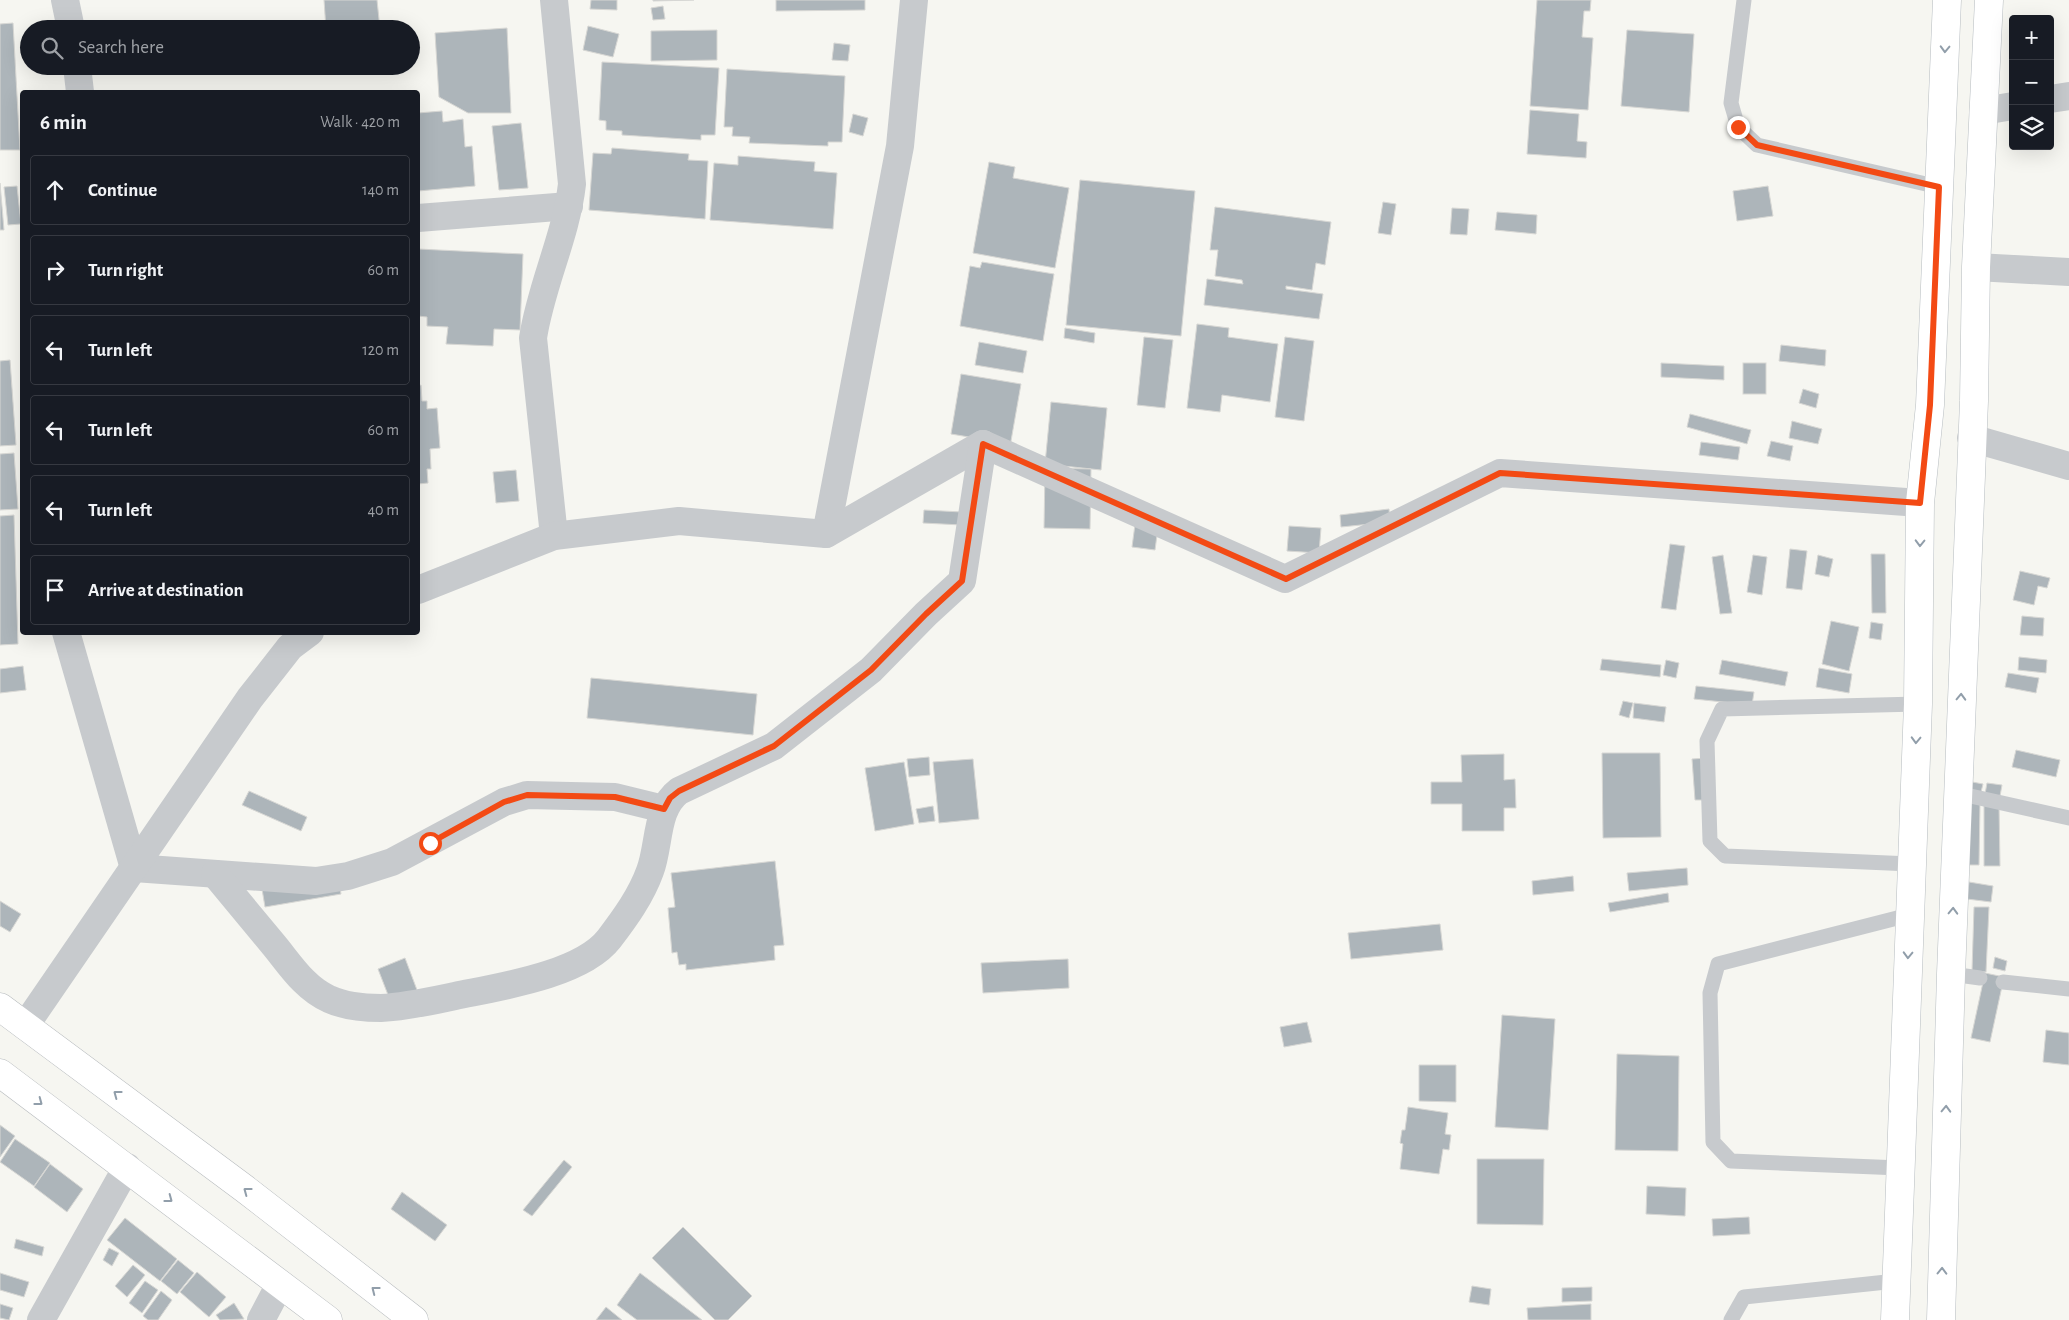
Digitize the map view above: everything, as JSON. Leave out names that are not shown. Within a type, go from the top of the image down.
[{"type":"main road","points":[[1895,1320],[1918,704],[1920,503],[1930,405],[1946,0]]},
{"type":"main road","points":[[1941,1320],[1976,267],[1989,0]]},
{"type":"main road","points":[[0,1007],[245,1189],[414,1320]]},
{"type":"main road","points":[[0,1072],[328,1320]]},
{"type":"street","points":[[65,0],[69,20]]},
{"type":"street","points":[[554,0],[572,184],[569,206],[537,311],[533,338],[554,536]]},
{"type":"street","points":[[826,534],[900,146],[914,0]]},
{"type":"street","points":[[78,75],[80,90]]},
{"type":"street","points":[[2054,98],[2069,96]]},
{"type":"street","points":[[1983,111],[2009,107]]},
{"type":"street","points":[[420,218],[569,206]]},
{"type":"street","points":[[1976,267],[2069,272]]},
{"type":"street","points":[[1971,438],[2069,466]]},
{"type":"street","points":[[420,589],[554,536],[680,521],[826,534],[983,444]]},
{"type":"street","points":[[983,444],[1286,579],[1500,473],[1920,503]]},
{"type":"street","points":[[215,874],[308,986],[329,999],[355,1006],[382,1008],[430,1001],[526,981],[567,967],[595,953],[607,941],[642,889],[651,869],[664,809],[670,798],[679,791],[774,746],[871,670],[926,614],[962,581],[983,444]]},
{"type":"street","points":[[67,635],[134,868]]},
{"type":"street","points":[[25,1026],[250,698],[290,648],[306,635]]},
{"type":"street","points":[[134,868],[316,881],[348,876],[392,862],[504,802],[527,795],[615,797],[664,809]]},
{"type":"street","points":[[41,1320],[127,1167]]},
{"type":"street","points":[[262,1320],[280,1284]]},
{"type":"lane","points":[[1744,0],[1731,103],[1738,127],[1757,145],[1939,187]]},
{"type":"lane","points":[[1911,864],[1725,856],[1710,841],[1707,741],[1722,709],[1918,704]]},
{"type":"lane","points":[[1958,793],[2069,818]]},
{"type":"lane","points":[[1900,1168],[1731,1161],[1713,1142],[1710,993],[1718,964],[1909,914]]},
{"type":"lane","points":[[1951,974],[1980,978]]},
{"type":"lane","points":[[2003,982],[2069,989]]},
{"type":"lane","points":[[1731,1320],[1744,1297],[1896,1281]]},
{"type":"building","points":[[324,0],[377,0],[379,20],[325,20]]},
{"type":"building","points":[[591,0],[617,0],[617,10],[590,9]]},
{"type":"building","points":[[653,0],[694,0],[653,1]]},
{"type":"building","points":[[776,0],[865,0],[865,10],[776,11]]},
{"type":"building","points":[[1537,0],[1591,0],[1590,11],[1584,11],[1582,37],[1593,38],[1588,110],[1530,106]]},
{"type":"building","points":[[663,6],[665,19],[653,20],[651,8]]},
{"type":"building","points":[[13,23],[20,150],[0,150],[0,24]]},
{"type":"building","points":[[588,26],[619,34],[613,57],[583,50]]},
{"type":"building","points":[[507,28],[511,113],[468,113],[439,97],[435,33]]},
{"type":"building","points":[[717,30],[717,60],[651,61],[651,31]]},
{"type":"building","points":[[1627,30],[1694,34],[1689,112],[1621,106]]},
{"type":"building","points":[[834,43],[850,45],[848,61],[832,60]]},
{"type":"building","points":[[602,62],[719,68],[715,135],[701,135],[701,140],[622,135],[622,131],[606,130],[606,121],[599,120]]},
{"type":"building","points":[[727,69],[845,76],[842,142],[828,142],[828,146],[749,143],[750,137],[732,136],[733,127],[724,127]]},
{"type":"building","points":[[1530,110],[1579,114],[1577,141],[1587,142],[1586,158],[1527,154]]},
{"type":"building","points":[[442,111],[443,122],[463,119],[465,147],[472,146],[475,186],[420,191],[420,113]]},
{"type":"building","points":[[853,114],[868,118],[863,136],[849,132]]},
{"type":"building","points":[[521,123],[528,188],[499,190],[492,126]]},
{"type":"building","points":[[612,148],[689,154],[688,160],[708,161],[705,219],[589,210],[593,153],[611,154]]},
{"type":"building","points":[[738,156],[815,162],[814,171],[837,173],[833,229],[710,220],[714,163],[738,165]]},
{"type":"building","points":[[989,162],[1015,167],[1013,178],[1069,188],[1055,268],[973,253]]},
{"type":"building","points":[[1080,180],[1195,191],[1181,336],[1066,325]]},
{"type":"building","points":[[0,183],[4,230],[0,230]]},
{"type":"building","points":[[17,186],[20,224],[8,225],[4,187]]},
{"type":"building","points":[[1768,186],[1773,216],[1737,221],[1733,191]]},
{"type":"building","points":[[1383,202],[1396,204],[1391,235],[1378,233]]},
{"type":"building","points":[[1215,207],[1331,222],[1325,265],[1316,263],[1312,290],[1286,286],[1286,289],[1323,294],[1319,319],[1204,305],[1207,279],[1243,284],[1242,280],[1215,276],[1218,250],[1210,250]]},
{"type":"building","points":[[1452,208],[1469,209],[1467,235],[1450,234]]},
{"type":"building","points":[[1497,212],[1537,215],[1536,234],[1495,230]]},
{"type":"building","points":[[420,249],[523,254],[520,330],[494,329],[493,346],[446,344],[448,327],[427,326],[427,317],[420,316]]},
{"type":"building","points":[[982,262],[1054,274],[1043,341],[960,326],[970,266],[980,268]]},
{"type":"building","points":[[1197,324],[1229,328],[1228,337],[1278,344],[1270,402],[1222,395],[1220,412],[1187,408]]},
{"type":"building","points":[[1065,328],[1095,333],[1094,343],[1064,338]]},
{"type":"building","points":[[1144,337],[1173,340],[1165,408],[1137,405]]},
{"type":"building","points":[[1285,337],[1314,341],[1304,421],[1275,417]]},
{"type":"building","points":[[979,342],[1027,351],[1023,373],[975,365]]},
{"type":"building","points":[[1781,345],[1826,350],[1825,366],[1779,361]]},
{"type":"building","points":[[10,360],[16,445],[0,446],[0,361]]},
{"type":"building","points":[[1661,363],[1724,366],[1724,380],[1661,377]]},
{"type":"building","points":[[1743,363],[1766,363],[1766,394],[1743,394]]},
{"type":"building","points":[[961,374],[1021,384],[1008,458],[993,441],[951,434]]},
{"type":"building","points":[[420,385],[422,401],[427,401],[427,409],[437,408],[440,448],[430,449],[431,469],[427,469],[428,483],[420,484]]},
{"type":"building","points":[[1803,389],[1819,394],[1816,408],[1799,403]]},
{"type":"building","points":[[1051,402],[1107,408],[1101,470],[1045,464]]},
{"type":"building","points":[[1690,414],[1751,430],[1747,444],[1687,427]]},
{"type":"building","points":[[1792,421],[1822,429],[1818,444],[1789,438]]},
{"type":"building","points":[[1771,441],[1793,446],[1790,461],[1767,456]]},
{"type":"building","points":[[1701,442],[1740,447],[1738,460],[1699,455]]},
{"type":"building","points":[[14,453],[18,509],[0,510],[0,454]]},
{"type":"building","points":[[1045,468],[1091,469],[1090,529],[1044,528]]},
{"type":"building","points":[[516,470],[519,501],[496,503],[493,472]]},
{"type":"building","points":[[1389,509],[1390,522],[1341,527],[1340,515]]},
{"type":"building","points":[[924,510],[962,512],[962,525],[923,523]]},
{"type":"building","points":[[14,515],[18,644],[0,645],[0,516]]},
{"type":"building","points":[[1136,517],[1159,520],[1155,550],[1132,547]]},
{"type":"building","points":[[1289,526],[1321,528],[1319,553],[1287,551]]},
{"type":"building","points":[[1670,544],[1685,546],[1676,610],[1661,608]]},
{"type":"building","points":[[1790,549],[1807,551],[1802,590],[1786,588]]},
{"type":"building","points":[[1871,554],[1885,554],[1886,613],[1872,613]]},
{"type":"building","points":[[1723,555],[1732,613],[1720,614],[1712,557]]},
{"type":"building","points":[[1753,555],[1767,557],[1762,595],[1747,592]]},
{"type":"building","points":[[1818,555],[1833,559],[1829,577],[1815,574]]},
{"type":"building","points":[[2020,571],[2050,578],[2047,588],[2038,586],[2034,605],[2013,600]]},
{"type":"building","points":[[2022,616],[2044,618],[2043,636],[2020,635]]},
{"type":"building","points":[[1831,621],[1859,627],[1849,671],[1822,664]]},
{"type":"building","points":[[1871,622],[1883,624],[1881,640],[1869,638]]},
{"type":"building","points":[[2019,657],[2047,660],[2046,673],[2018,670]]},
{"type":"building","points":[[1602,659],[1661,665],[1660,677],[1600,670]]},
{"type":"building","points":[[1666,660],[1679,663],[1676,678],[1663,675]]},
{"type":"building","points":[[1722,660],[1788,672],[1785,686],[1719,674]]},
{"type":"building","points":[[23,666],[26,690],[0,693],[0,669]]},
{"type":"building","points":[[1819,668],[1852,674],[1849,693],[1816,687]]},
{"type":"building","points":[[2008,673],[2039,678],[2036,693],[2005,687]]},
{"type":"building","points":[[591,678],[757,694],[753,735],[587,718]]},
{"type":"building","points":[[1696,686],[1754,692],[1752,705],[1694,699]]},
{"type":"building","points":[[1623,701],[1633,703],[1629,718],[1619,715]]},
{"type":"building","points":[[1634,703],[1666,707],[1664,722],[1633,718]]},
{"type":"building","points":[[2016,750],[2060,760],[2056,777],[2012,767]]},
{"type":"building","points":[[1602,753],[1660,753],[1661,837],[1603,838]]},
{"type":"building","points":[[1504,754],[1504,780],[1515,779],[1516,808],[1504,808],[1504,831],[1462,831],[1462,804],[1431,804],[1431,782],[1462,782],[1461,755]]},
{"type":"building","points":[[929,757],[930,775],[909,777],[907,759]]},
{"type":"building","points":[[1707,758],[1710,800],[1695,800],[1692,759]]},
{"type":"building","points":[[973,759],[979,819],[939,823],[933,762]]},
{"type":"building","points":[[904,762],[914,824],[875,831],[865,768]]},
{"type":"building","points":[[1967,781],[1983,784],[1980,796],[1965,793]]},
{"type":"building","points":[[1987,783],[2002,785],[2000,796],[1985,794]]},
{"type":"building","points":[[249,791],[307,817],[301,831],[242,805]]},
{"type":"building","points":[[1966,802],[1980,803],[1979,865],[1965,865]]},
{"type":"building","points":[[1984,804],[1999,805],[2000,866],[1984,866]]},
{"type":"building","points":[[933,806],[935,821],[919,823],[916,809]]},
{"type":"building","points":[[775,861],[784,945],[774,946],[775,960],[686,970],[686,964],[679,965],[677,952],[672,953],[668,908],[675,907],[671,873]]},
{"type":"building","points":[[1687,868],[1688,885],[1629,891],[1627,873]]},
{"type":"building","points":[[338,876],[341,894],[265,907],[262,889]]},
{"type":"building","points":[[1573,876],[1574,891],[1533,895],[1532,881]]},
{"type":"building","points":[[1969,882],[1993,886],[1991,902],[1967,899]]},
{"type":"building","points":[[1668,893],[1669,902],[1610,912],[1608,903]]},
{"type":"building","points":[[0,901],[21,914],[10,932],[0,926]]},
{"type":"building","points":[[1974,907],[1989,907],[1986,972],[1972,971]]},
{"type":"building","points":[[1440,924],[1443,950],[1351,959],[1348,933]]},
{"type":"building","points":[[1995,957],[2007,961],[2005,971],[1993,968]]},
{"type":"building","points":[[405,958],[417,990],[390,1000],[378,969]]},
{"type":"building","points":[[1068,959],[1069,988],[983,993],[981,963]]},
{"type":"building","points":[[1985,973],[2004,977],[1990,1042],[1971,1038]]},
{"type":"building","points":[[1502,1015],[1555,1019],[1548,1130],[1495,1127]]},
{"type":"building","points":[[1307,1022],[1312,1042],[1284,1047],[1280,1027]]},
{"type":"building","points":[[2046,1030],[2069,1033],[2069,1065],[2043,1062]]},
{"type":"building","points":[[1617,1054],[1679,1056],[1678,1151],[1615,1150]]},
{"type":"building","points":[[1419,1065],[1456,1065],[1456,1102],[1419,1101]]},
{"type":"building","points":[[1408,1107],[1448,1113],[1445,1134],[1451,1135],[1449,1150],[1443,1149],[1439,1174],[1400,1169],[1403,1144],[1400,1143],[1402,1130],[1405,1130]]},
{"type":"building","points":[[0,1125],[15,1136],[0,1157]]},
{"type":"building","points":[[15,1139],[50,1163],[34,1186],[0,1162]]},
{"type":"building","points":[[1477,1159],[1544,1159],[1543,1225],[1477,1224]]},
{"type":"building","points":[[564,1160],[572,1167],[532,1216],[523,1210]]},
{"type":"building","points":[[50,1164],[83,1189],[67,1212],[34,1187]]},
{"type":"building","points":[[1647,1186],[1686,1188],[1685,1216],[1646,1214]]},
{"type":"building","points":[[402,1192],[447,1225],[435,1241],[391,1209]]},
{"type":"building","points":[[1749,1217],[1750,1234],[1713,1236],[1712,1219]]},
{"type":"building","points":[[125,1218],[177,1259],[160,1281],[107,1240]]},
{"type":"building","points":[[683,1227],[752,1296],[728,1320],[715,1320],[652,1258]]},
{"type":"building","points":[[16,1239],[44,1247],[42,1256],[14,1248]]},
{"type":"building","points":[[109,1248],[119,1253],[112,1266],[103,1260]]},
{"type":"building","points":[[178,1260],[194,1273],[177,1294],[161,1281]]},
{"type":"building","points":[[133,1265],[145,1275],[127,1297],[115,1286]]},
{"type":"building","points":[[197,1272],[226,1297],[209,1317],[180,1292]]},
{"type":"building","points":[[0,1273],[29,1282],[24,1297],[0,1290]]},
{"type":"building","points":[[640,1273],[702,1320],[637,1320],[617,1305]]},
{"type":"building","points":[[145,1281],[158,1290],[142,1313],[129,1303]]},
{"type":"building","points":[[1472,1286],[1491,1289],[1489,1305],[1469,1302]]},
{"type":"building","points":[[1592,1287],[1592,1301],[1562,1302],[1562,1288]]},
{"type":"building","points":[[161,1291],[172,1300],[158,1320],[148,1320],[143,1316]]},
{"type":"building","points":[[234,1303],[244,1319],[220,1320],[216,1315]]},
{"type":"building","points":[[0,1304],[13,1308],[9,1320],[0,1318]]},
{"type":"building","points":[[1591,1304],[1591,1320],[1528,1320],[1527,1308]]},
{"type":"building","points":[[606,1307],[622,1320],[596,1320]]},
{"type":"route","points":[[430,843],[466,821],[504,802],[527,795],[615,797],[664,809],[670,798],[679,791],[774,746],[871,670],[926,614],[962,581],[983,444],[1286,579],[1500,473],[1920,503],[1930,405],[1939,187],[1757,145],[1738,127]]}]
